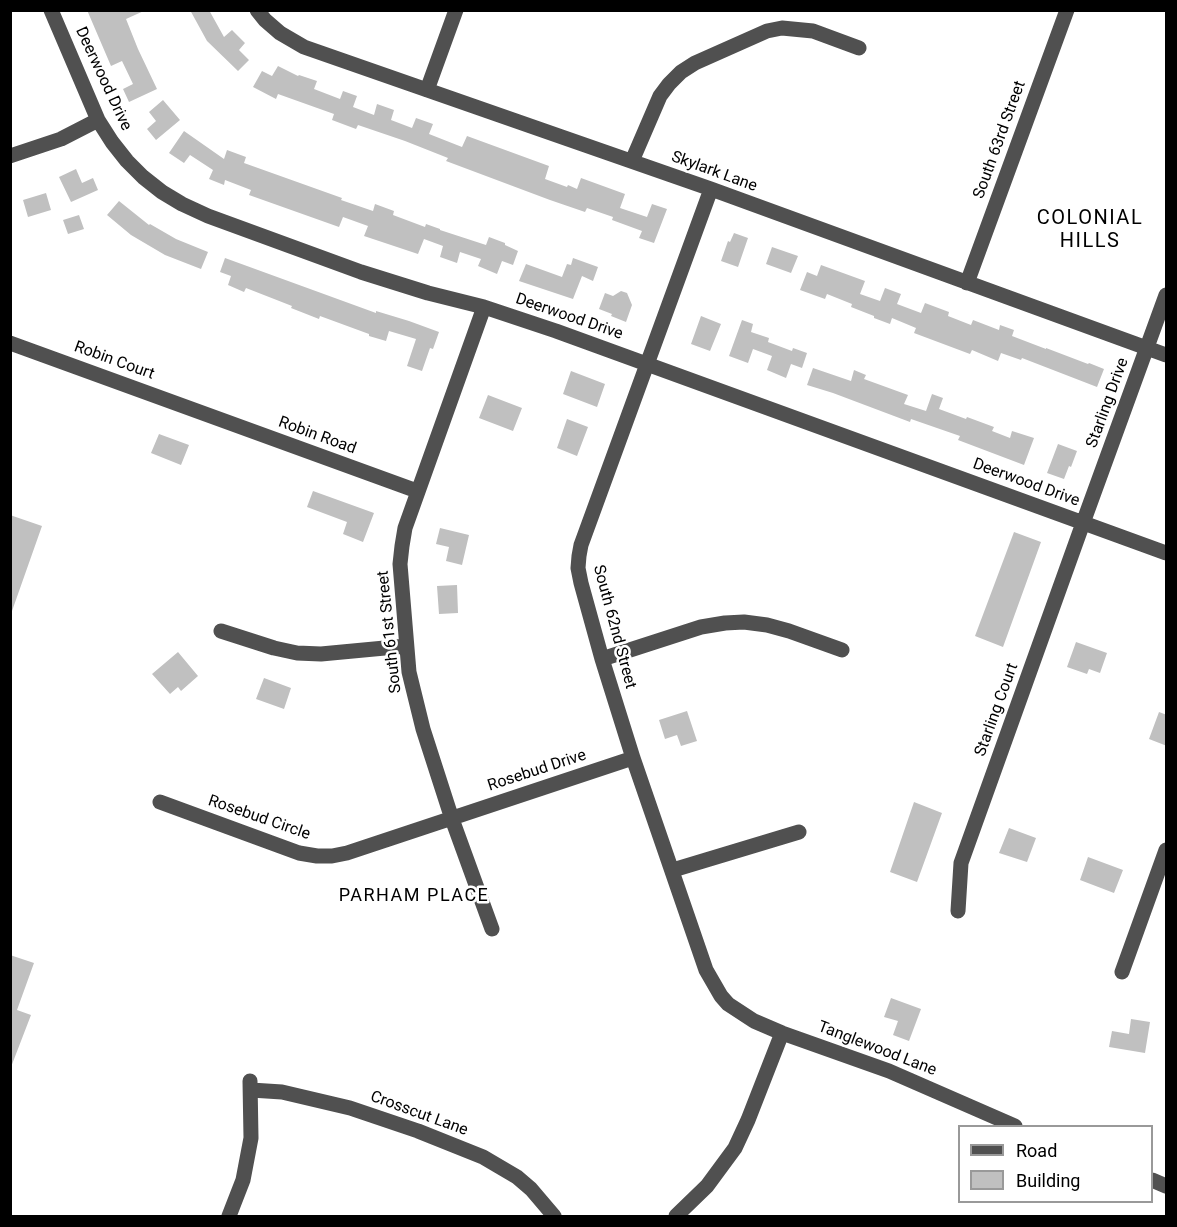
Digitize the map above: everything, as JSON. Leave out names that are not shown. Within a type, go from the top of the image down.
[{"type":"street","name":"Deerwood Drive","points":[[51,10],[98,120],[112,142],[143,177],[182,204],[208,216],[361,272],[428,293],[484,307],[647,364],[1167,553]]},
{"type":"street","name":"Skylark Lane","points":[[257,10],[280,33],[299,44],[711,189],[1167,356]]},
{"type":"street","points":[[427,90],[456,10]]},
{"type":"street","name":"South 63rd Street","points":[[967,283],[1067,10]]},
{"type":"street","points":[[632,161],[660,96],[681,72],[695,63],[767,31],[782,28],[813,31],[859,48]]},
{"type":"street","points":[[10,156],[61,140],[98,120]]},
{"type":"street","name":"South 62nd Street","points":[[711,189],[581,545],[578,568],[602,659],[633,758],[706,970],[728,1004]]},
{"type":"street","name":"Starling Drive","points":[[1083,523],[1167,295]]},
{"type":"street","name":"South 61st Street","points":[[484,307],[417,491],[405,528],[400,564],[409,672],[423,729],[452,819],[492,928]]},
{"type":"street","name":"Robin Court","points":[[10,343],[205,414]]},
{"type":"street","name":"Robin Road","points":[[205,414],[417,491]]},
{"type":"street","name":"Starling Court","points":[[958,911],[961,862],[1083,523]]},
{"type":"street","points":[[602,659],[702,627],[744,622],[789,631],[842,650]]},
{"type":"street","points":[[221,631],[297,653],[321,654],[406,646]]},
{"type":"street","name":"Rosebud Drive","points":[[452,819],[633,758]]},
{"type":"street","name":"Rosebud Circle","points":[[160,802],[298,853],[317,856],[347,853],[452,819]]},
{"type":"street","points":[[673,870],[799,832]]},
{"type":"street","points":[[1122,972],[1167,850]]},
{"type":"street","name":"Tanglewood Lane","points":[[728,1004],[782,1033],[889,1071],[1013,1125]]},
{"type":"street","points":[[676,1216],[707,1186],[735,1148],[782,1033]]},
{"type":"street","name":"Crosscut Lane","points":[[229,1216],[243,1180],[251,1138],[250,1086],[350,1108],[418,1131],[483,1157],[517,1177],[531,1189],[554,1216]]},
{"type":"street","points":[[1153,1180],[1167,1186]]},
{"type":"building","points":[[87,10],[146,10],[126,19],[157,89],[129,102],[123,89],[133,84],[122,61],[111,66]]},
{"type":"building","points":[[190,10],[209,10],[224,37],[232,30],[245,43],[239,50],[249,60],[238,71],[207,41]]},
{"type":"building","points":[[278,66],[298,76],[317,81],[314,89],[340,99],[343,91],[357,96],[353,107],[374,115],[377,104],[394,110],[391,120],[412,128],[416,118],[433,124],[429,134],[462,147],[467,136],[549,166],[545,179],[577,189],[581,178],[625,194],[620,208],[647,217],[652,204],[667,209],[654,243],[639,238],[642,231],[612,220],[613,217],[587,208],[585,212],[550,200],[446,161],[448,158],[405,141],[358,125],[356,129],[332,120],[334,114],[278,94],[276,99],[253,87],[262,71],[272,76]]},
{"type":"building","points":[[163,100],[180,120],[156,140],[147,129],[156,121],[149,112]]},
{"type":"building","points":[[184,131],[224,159],[227,150],[246,157],[244,163],[342,198],[341,200],[373,211],[375,204],[394,211],[393,215],[425,227],[426,224],[486,245],[489,237],[505,243],[518,251],[513,265],[502,261],[497,274],[478,266],[481,259],[460,252],[457,263],[440,257],[443,246],[424,239],[418,254],[364,236],[368,226],[343,217],[339,227],[249,195],[251,190],[225,180],[224,185],[209,179],[213,170],[190,155],[184,163],[169,153]]},
{"type":"building","points":[[76,169],[82,183],[93,178],[98,190],[71,202],[59,177]]},
{"type":"building","points":[[46,193],[51,210],[28,217],[23,200]]},
{"type":"building","points":[[119,201],[149,225],[208,252],[201,269],[165,255],[131,235],[107,215]]},
{"type":"building","points":[[79,215],[84,229],[68,234],[63,220]]},
{"type":"building","points":[[734,233],[748,238],[738,267],[721,261],[728,241],[730,242]]},
{"type":"building","points":[[772,247],[798,256],[791,273],[766,264]]},
{"type":"building","points":[[225,258],[376,313],[376,311],[439,332],[433,349],[430,348],[422,371],[407,366],[416,339],[389,331],[386,341],[320,316],[319,319],[246,288],[244,292],[228,285],[231,276],[220,272]]},
{"type":"building","points":[[573,258],[598,267],[593,281],[582,276],[573,299],[519,281],[526,264],[562,277],[567,264],[571,265]]},
{"type":"building","points":[[821,265],[865,281],[860,294],[880,301],[885,288],[901,294],[897,304],[921,313],[925,303],[949,312],[948,316],[971,325],[973,320],[999,330],[1000,325],[1014,330],[1012,336],[1104,369],[1097,387],[1022,358],[1021,360],[1001,353],[998,361],[972,350],[970,354],[914,333],[916,328],[892,318],[890,324],[827,294],[825,299],[800,290],[807,272],[817,276]]},
{"type":"building","points":[[621,291],[627,293],[632,305],[626,322],[599,309],[605,293],[613,296]]},
{"type":"building","points":[[701,316],[721,324],[710,351],[691,344]]},
{"type":"building","points":[[742,320],[753,324],[751,332],[769,338],[768,342],[792,351],[793,348],[807,353],[802,368],[791,364],[786,378],[767,370],[772,356],[753,349],[748,363],[729,356]]},
{"type":"building","points":[[813,368],[851,381],[854,370],[866,375],[864,379],[908,395],[904,404],[926,411],[932,394],[943,398],[939,409],[994,427],[992,431],[1010,438],[1012,431],[1034,438],[1024,465],[958,440],[960,436],[911,419],[910,422],[807,385]]},
{"type":"building","points":[[571,371],[605,384],[597,407],[563,394]]},
{"type":"building","points":[[488,395],[522,408],[513,431],[479,418]]},
{"type":"building","points":[[567,419],[588,427],[577,456],[557,448]]},
{"type":"building","points":[[159,434],[189,445],[181,465],[151,453]]},
{"type":"building","points":[[1058,444],[1077,451],[1064,479],[1047,473]]},
{"type":"building","points":[[313,491],[374,513],[363,542],[343,534],[347,522],[307,507]]},
{"type":"building","points":[[10,515],[42,526],[12,611],[10,610]]},
{"type":"building","points":[[440,528],[469,535],[462,565],[446,561],[449,547],[436,544]]},
{"type":"building","points":[[1014,532],[1041,542],[1003,647],[975,636]]},
{"type":"building","points":[[457,585],[458,613],[439,614],[437,586]]},
{"type":"building","points":[[1076,642],[1107,653],[1100,673],[1089,669],[1087,674],[1067,667]]},
{"type":"building","points":[[178,652],[198,676],[181,691],[178,687],[170,694],[152,674]]},
{"type":"building","points":[[264,678],[291,688],[284,709],[256,699]]},
{"type":"building","points":[[687,711],[697,741],[681,746],[677,735],[665,739],[659,720]]},
{"type":"building","points":[[1159,712],[1167,715],[1167,746],[1149,739]]},
{"type":"building","points":[[914,802],[942,813],[917,882],[890,872]]},
{"type":"building","points":[[1009,828],[1036,838],[1027,862],[999,853]]},
{"type":"building","points":[[1088,857],[1123,870],[1114,893],[1080,880]]},
{"type":"building","points":[[10,955],[34,963],[17,1010],[31,1015],[11,1067]]},
{"type":"building","points":[[891,998],[921,1009],[909,1041],[893,1035],[898,1021],[884,1017]]},
{"type":"building","points":[[1131,1019],[1150,1022],[1145,1053],[1109,1047],[1112,1031],[1129,1034]]},
{"type":"district","name":"COLONIAL HILLS","points":[[1090,230]]},
{"type":"district","name":"PARHAM PLACE","points":[[414,896]]}]
